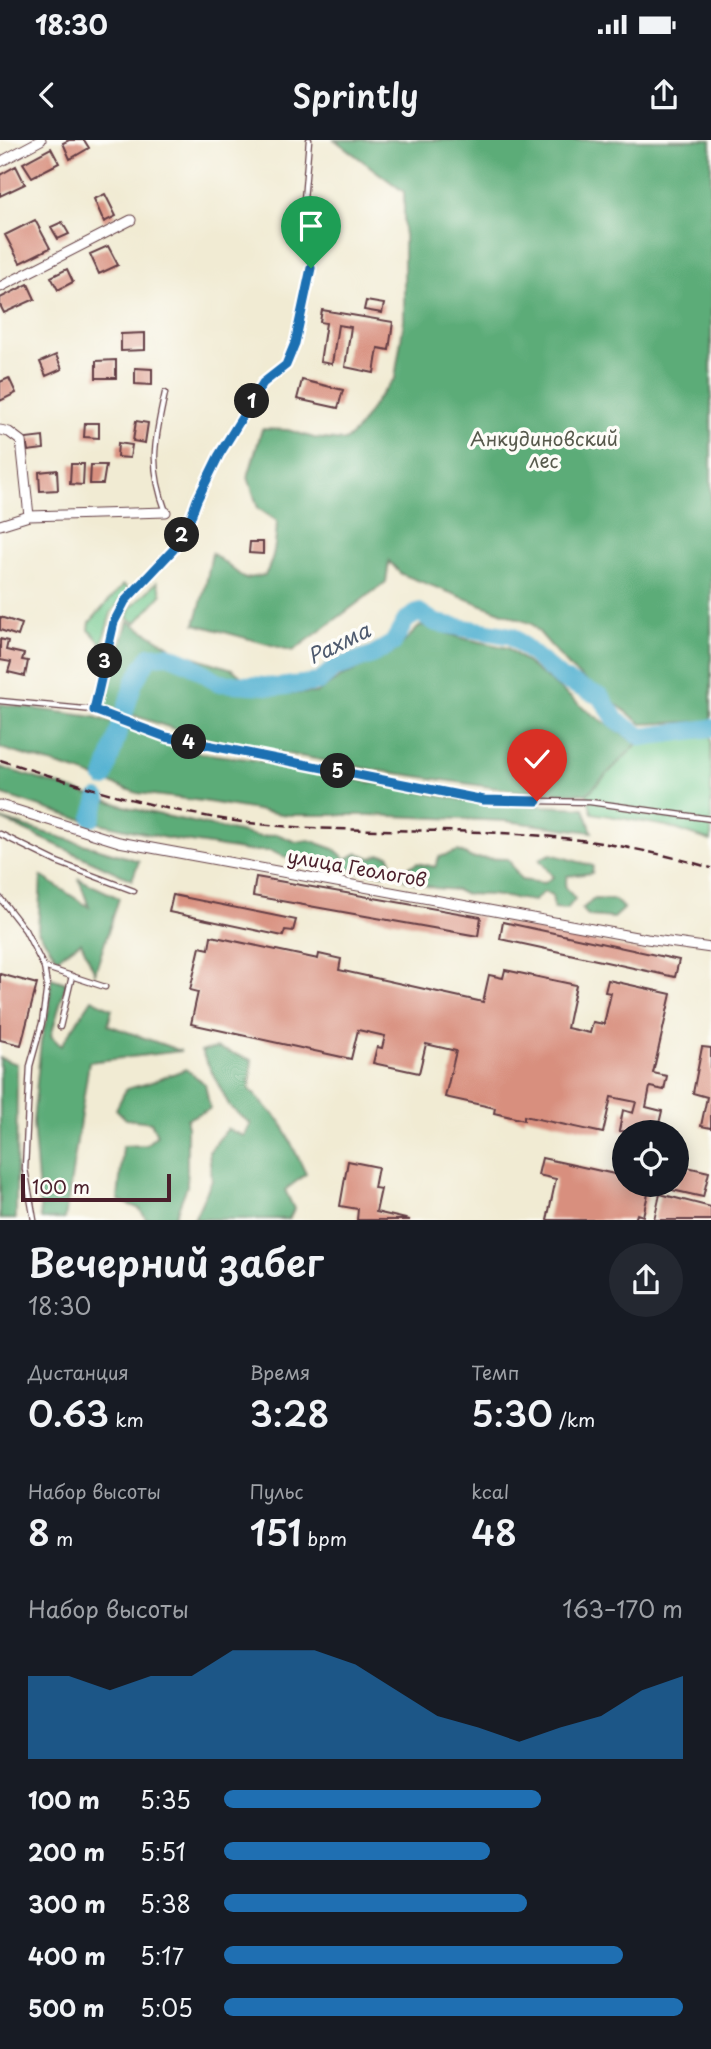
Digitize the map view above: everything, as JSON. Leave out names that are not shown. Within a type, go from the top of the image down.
[{"type":"street","points":[[0,162],[41,140]]},
{"type":"street","points":[[0,287],[131,220]]},
{"type":"street","points":[[0,430],[9,432],[21,441],[29,516]]},
{"type":"street","points":[[0,526],[29,516],[166,512]]},
{"type":"street","name":"улица Геологов","points":[[0,805],[119,842],[647,939],[711,948]]},
{"type":"lane","points":[[94,710],[114,622],[125,601],[173,550],[188,525],[219,455],[263,383],[286,365],[295,343],[311,268],[303,212],[309,140]]},
{"type":"lane","points":[[165,393],[154,443],[156,476],[166,512]]},
{"type":"lane","points":[[0,701],[94,710],[166,737],[484,800],[590,802],[711,819]]},
{"type":"lane","points":[[0,834],[57,862],[134,891]]},
{"type":"lane","points":[[0,898],[25,930],[44,967],[47,985],[42,1023],[30,1066],[25,1169],[34,1220]]},
{"type":"lane","points":[[44,967],[105,987]]},
{"type":"lane","points":[[60,1027],[72,976]]},
{"type":"green space","name":"Анкудиновский лес","points":[[335,140],[711,140],[711,721],[642,724],[572,670],[532,624],[401,574],[389,561],[386,582],[293,651],[195,624],[212,553],[245,579],[265,575],[271,562],[277,521],[258,508],[248,477],[262,429],[288,430],[314,438],[345,441],[357,430],[395,378],[404,320],[404,192]]},
{"type":"green space","points":[[157,582],[162,594],[136,623],[128,618],[131,607]]},
{"type":"green space","points":[[123,585],[129,589],[111,613],[102,644],[89,630],[90,622]]},
{"type":"green space","points":[[128,621],[179,652],[232,669],[263,694],[317,693],[339,678],[394,652],[421,625],[508,648],[589,712],[637,744],[587,794],[524,792],[375,770],[201,738],[103,705]]},
{"type":"green space","points":[[0,704],[95,717],[200,753],[248,759],[479,803],[584,808],[592,832],[506,821],[369,815],[287,815],[137,793],[80,772],[0,748]]},
{"type":"green space","points":[[711,736],[711,841],[666,826],[592,813],[587,794],[637,744]]},
{"type":"green space","points":[[0,767],[134,809],[261,837],[277,834],[296,842],[309,840],[334,849],[346,859],[358,853],[372,858],[379,854],[389,855],[393,867],[384,874],[330,868],[306,857],[287,858],[271,851],[247,851],[166,838],[72,817],[0,794]]},
{"type":"green space","points":[[0,819],[139,861],[132,880]]},
{"type":"green space","points":[[458,851],[472,858],[508,859],[521,880],[544,883],[553,877],[539,859],[551,854],[593,866],[592,873],[567,876],[565,886],[575,899],[567,909],[554,908],[552,895],[544,892],[534,901],[464,894],[405,880],[401,871],[417,863],[435,867],[439,857]]},
{"type":"green space","points":[[41,876],[89,907],[79,879],[119,898],[95,973],[81,942],[57,958],[38,931]]},
{"type":"green space","points":[[594,899],[615,900],[624,909],[614,918],[589,916],[582,909]]},
{"type":"green space","points":[[51,978],[66,983],[51,1036],[61,1046],[92,999],[112,1009],[108,1025],[181,1051],[89,1062],[65,1219],[41,1219],[33,1123],[41,1041],[50,1005]]},
{"type":"green space","points":[[217,1048],[252,1060],[249,1089],[281,1122],[306,1174],[285,1190],[294,1209],[289,1219],[194,1219],[212,1180],[209,1152],[227,1129],[244,1136],[251,1124],[230,1107],[201,1051]]},
{"type":"green space","points":[[0,1058],[17,1064],[16,1219],[0,1219]]},
{"type":"green space","points":[[186,1069],[205,1084],[210,1109],[187,1119],[187,1186],[174,1219],[146,1219],[140,1209],[118,1200],[123,1146],[146,1145],[157,1135],[151,1122],[126,1119],[116,1109],[126,1089]]},
{"type":"building","points":[[69,140],[84,140],[89,148],[70,159],[63,143]]},
{"type":"building","points":[[51,148],[59,163],[32,177],[23,163]]},
{"type":"building","points":[[16,166],[25,184],[0,196],[0,175]]},
{"type":"building","points":[[105,194],[116,216],[104,222],[94,199]]},
{"type":"building","points":[[35,220],[50,248],[20,263],[5,235]]},
{"type":"building","points":[[62,222],[69,234],[58,239],[51,227]]},
{"type":"building","points":[[108,246],[118,265],[99,274],[90,254]]},
{"type":"building","points":[[67,269],[73,282],[58,290],[51,277]]},
{"type":"building","points":[[28,284],[35,299],[4,313],[0,298]]},
{"type":"building","points":[[366,301],[384,304],[382,313],[364,310]]},
{"type":"building","points":[[322,310],[393,322],[389,350],[378,348],[374,373],[345,367],[351,327],[338,325],[332,364],[320,362],[326,323],[320,322]]},
{"type":"building","points":[[145,333],[145,350],[121,351],[121,334]]},
{"type":"building","points":[[56,355],[62,369],[46,376],[40,362]]},
{"type":"building","points":[[116,360],[116,378],[96,378],[96,361]]},
{"type":"building","points":[[135,368],[152,369],[152,385],[135,384]]},
{"type":"building","points":[[9,378],[16,393],[0,401],[0,382]]},
{"type":"building","points":[[302,380],[343,390],[338,408],[297,399]]},
{"type":"building","points":[[136,421],[148,423],[145,443],[133,441]]},
{"type":"building","points":[[85,423],[99,423],[99,438],[84,437]]},
{"type":"building","points":[[43,437],[44,449],[28,451],[26,439]]},
{"type":"building","points":[[118,443],[132,445],[130,458],[117,457]]},
{"type":"building","points":[[71,464],[84,464],[83,485],[70,484]]},
{"type":"building","points":[[91,465],[106,465],[103,484],[90,484]]},
{"type":"building","points":[[57,470],[58,490],[40,491],[39,472]]},
{"type":"building","points":[[250,542],[263,542],[263,554],[249,553]]},
{"type":"building","points":[[0,617],[22,624],[18,636],[0,630]]},
{"type":"building","points":[[0,639],[8,641],[6,650],[24,654],[22,660],[28,661],[25,676],[8,672],[11,662],[0,660]]},
{"type":"building","points":[[256,877],[481,917],[478,936],[253,896]]},
{"type":"building","points":[[173,895],[296,920],[293,931],[285,930],[283,936],[169,912]]},
{"type":"building","points":[[503,922],[679,960],[675,977],[500,939]]},
{"type":"building","points":[[211,936],[318,959],[319,954],[341,959],[339,970],[483,1002],[489,975],[503,978],[505,970],[576,985],[567,1028],[590,1033],[593,1022],[604,1024],[611,993],[605,992],[608,980],[671,994],[653,1073],[667,1076],[664,1090],[650,1087],[646,1107],[662,1111],[660,1120],[621,1120],[623,1110],[633,1113],[636,1102],[611,1097],[603,1133],[524,1116],[524,1120],[494,1113],[495,1108],[445,1097],[456,1051],[426,1044],[419,1073],[373,1063],[377,1047],[382,1048],[385,1036],[358,1030],[351,1059],[191,1024],[198,992],[190,990],[200,947],[209,949]]},
{"type":"building","points":[[0,974],[37,984],[21,1045],[0,1040]]},
{"type":"building","points":[[702,1047],[711,1048],[711,1128],[701,1126],[707,1097],[693,1093]]},
{"type":"building","points":[[542,1158],[612,1173],[612,1197],[647,1197],[643,1216],[637,1214],[635,1220],[547,1220],[556,1179],[538,1175]]},
{"type":"building","points":[[348,1161],[378,1167],[374,1188],[381,1189],[376,1212],[410,1220],[357,1220],[358,1209],[340,1206]]},
{"type":"building","points":[[689,1167],[709,1172],[703,1197],[689,1194]]},
{"type":"building","points":[[659,1197],[672,1197],[711,1207],[711,1220],[654,1220]]},
{"type":"waterway","name":"Рахма","points":[[104,778],[134,682],[150,656],[168,655],[190,664],[219,683],[278,687],[319,682],[333,669],[372,655],[393,643],[406,620],[419,612],[436,623],[512,636],[562,679],[601,697],[616,720],[642,737],[711,728]]},
{"type":"waterway","name":"Рахма","points":[[92,818],[98,799]]},
{"type":"railway","points":[[0,760],[192,814],[258,824],[323,829],[485,832],[542,836],[640,850],[711,868]]},
{"type":"route","points":[[311,268],[295,343],[286,365],[263,383],[219,455],[188,525],[173,550],[125,601],[114,622],[94,710],[166,737],[484,800],[537,801]]}]
